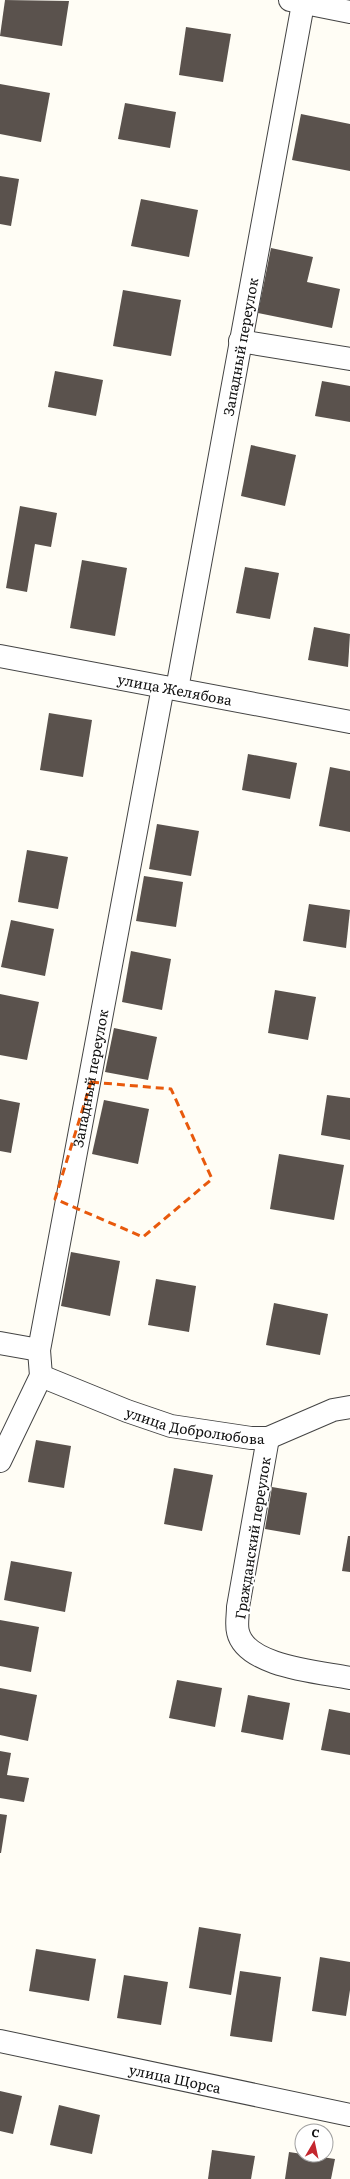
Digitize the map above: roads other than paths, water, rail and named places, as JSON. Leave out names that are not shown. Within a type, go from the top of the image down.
[{"type":"street","points":[[296,2],[350,12]]},
{"type":"street","name":"Западный переулок","points":[[41,1376],[39,1350],[240,341],[296,2]]},
{"type":"street","points":[[240,341],[350,359]]},
{"type":"street","name":"улица Желябова","points":[[0,656],[350,722]]},
{"type":"street","points":[[0,1343],[39,1350]]},
{"type":"street","points":[[0,1461],[41,1376]]},
{"type":"street","name":"улица Добролюбова","points":[[41,1376],[171,1426],[251,1438],[268,1438],[334,1410],[350,1407]]},
{"type":"street","name":"Гражданский переулок","points":[[268,1438],[238,1607],[238,1632],[247,1648],[271,1662],[350,1678]]},
{"type":"street","name":"улица Щорса","points":[[0,2042],[350,2115]]}]
